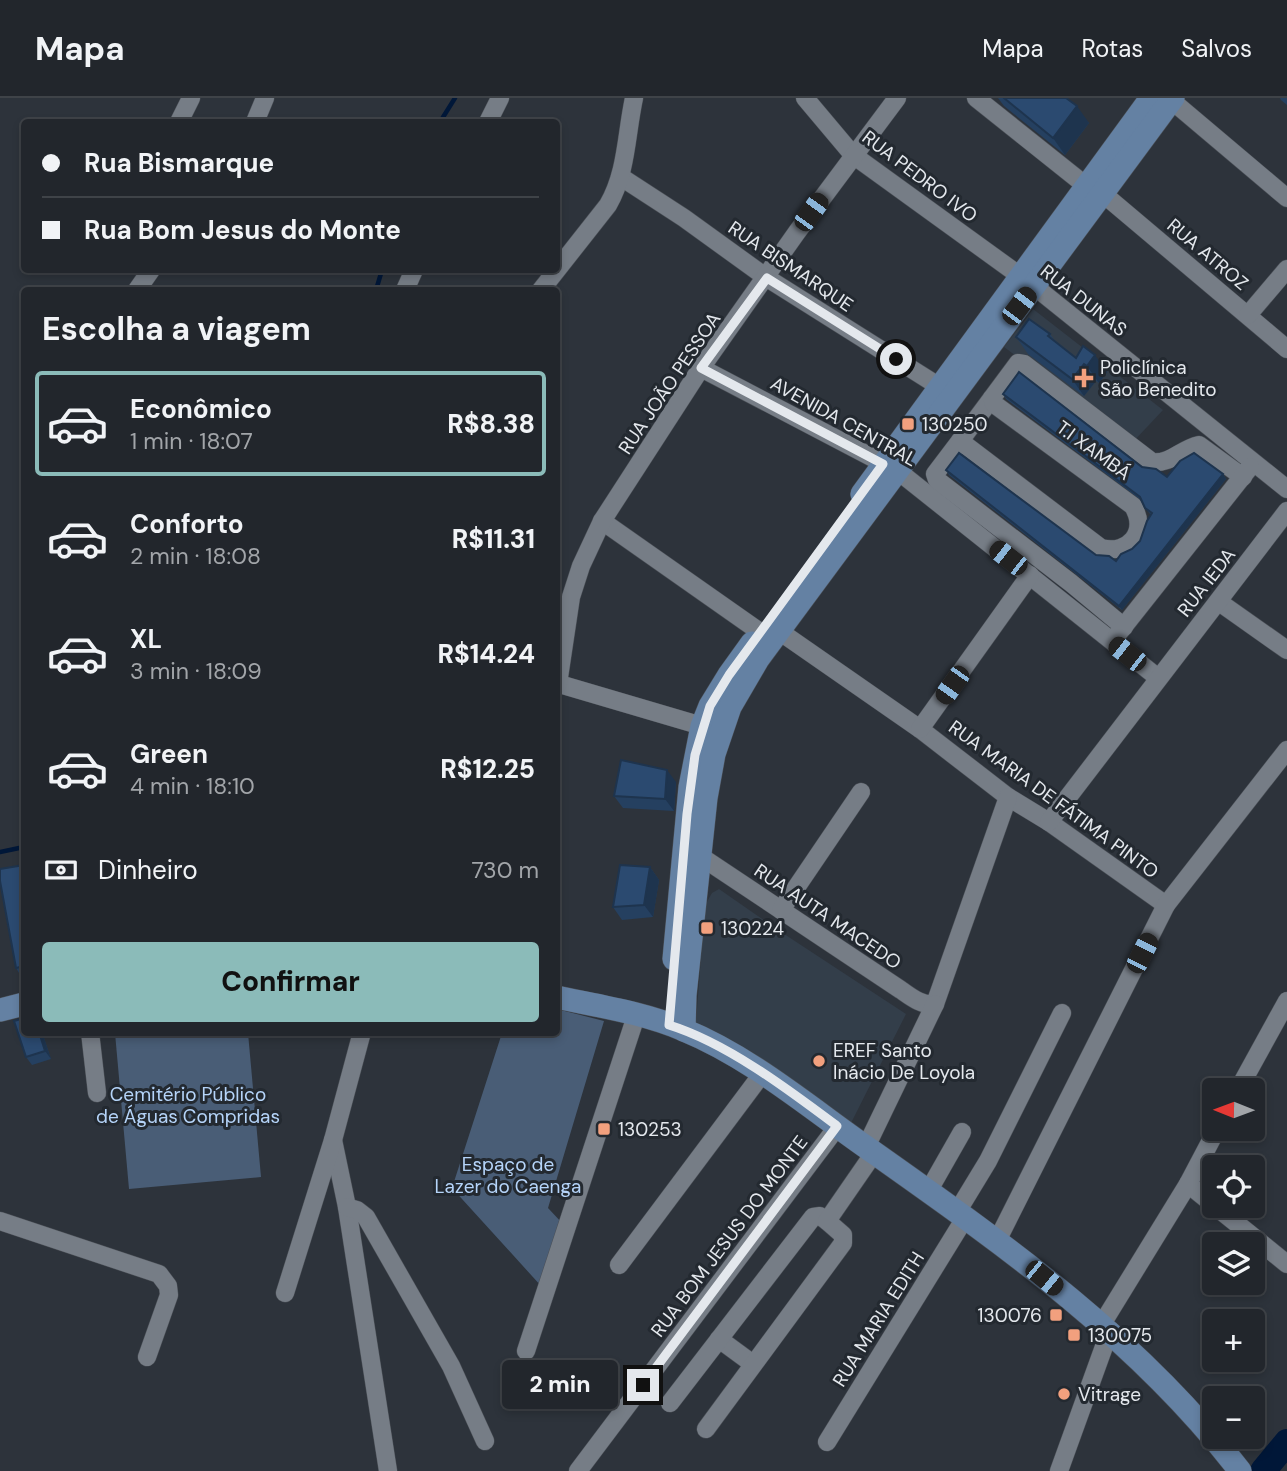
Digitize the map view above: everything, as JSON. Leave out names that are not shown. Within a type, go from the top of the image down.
[{"type":"main road","points":[[677,1028],[690,787],[702,726],[710,706],[729,675],[770,632],[1093,189],[1165,99]]},
{"type":"main road","points":[[890,467],[940,387],[1027,281]]},
{"type":"main road","points":[[677,1028],[685,995],[714,754],[730,707],[758,659],[770,632]]},
{"type":"main road","points":[[560,998],[677,1028],[762,1073],[929,1190],[1106,1327],[1204,1426],[1239,1469]]},
{"type":"main road","points":[[0,1010],[21,1005]]},
{"type":"street","points":[[180,119],[191,98]]},
{"type":"street","points":[[256,119],[265,98]]},
{"type":"street","points":[[490,119],[500,98]]},
{"type":"street","points":[[560,266],[608,205],[621,177],[634,98]]},
{"type":"street","name":"RUA PEDRO IVO","points":[[805,98],[853,155],[1027,281]]},
{"type":"street","name":"RUA JOÃO PESSOA","points":[[560,665],[571,597],[581,566],[602,522],[701,368],[853,155],[897,98]]},
{"type":"street","name":"RUA ATROZ","points":[[976,98],[1093,189],[1287,349]]},
{"type":"street","points":[[1165,99],[1287,198]]},
{"type":"street","name":"RUA BISMARQUE","points":[[621,177],[684,218],[767,278],[940,387]]},
{"type":"street","points":[[1248,315],[1287,269]]},
{"type":"street","points":[[543,287],[554,273]]},
{"type":"street","name":"RUA DUNAS","points":[[1027,281],[1287,489]]},
{"type":"street","name":"T.I XAMBÁ","points":[[960,441],[1101,548],[1118,550],[1133,539],[1139,522],[1133,506],[994,404],[992,398],[1018,363],[1024,364],[1152,462],[1170,460],[1189,447],[1199,445],[1243,477]]},
{"type":"street","name":"AVENIDA CENTRAL","points":[[701,368],[890,467],[1157,677]]},
{"type":"street","points":[[992,398],[935,474],[937,480],[1124,627]]},
{"type":"street","points":[[1111,642],[1254,462]]},
{"type":"street","name":"RUA IEDA","points":[[1049,822],[1287,510]]},
{"type":"street","name":"RUA MARIA DE FÁTIMA PINTO","points":[[602,522],[920,729],[1007,797],[1049,822],[1166,905]]},
{"type":"street","points":[[920,729],[1030,575]]},
{"type":"street","points":[[1219,602],[1287,650]]},
{"type":"street","points":[[560,684],[702,726]]},
{"type":"street","points":[[997,1241],[1166,905],[1287,750]]},
{"type":"street","points":[[780,910],[861,792]]},
{"type":"street","points":[[827,1221],[870,1150],[935,1004],[1007,797]]},
{"type":"street","name":"RUA AUTA MACEDO","points":[[700,856],[920,1002],[935,1004]]},
{"type":"street","points":[[1245,1078],[1287,1001]]},
{"type":"street","name":"RUA MARIA EDITH","points":[[827,1442],[961,1215],[1062,1013]]},
{"type":"street","points":[[526,1351],[636,1016]]},
{"type":"street","points":[[90,1036],[97,1093]]},
{"type":"street","points":[[285,1293],[333,1140],[361,1036]]},
{"type":"street","points":[[619,1265],[762,1073]]},
{"type":"street","name":"RUA BOM JESUS DO MONTE","points":[[578,1471],[837,1126]]},
{"type":"street","points":[[929,1190],[962,1132]]},
{"type":"street","points":[[333,1140],[388,1471]]},
{"type":"street","points":[[1059,1471],[1106,1327],[1211,1141]]},
{"type":"street","points":[[1188,1184],[1202,1195]]},
{"type":"street","points":[[346,1207],[357,1210],[366,1217],[451,1366],[485,1441]]},
{"type":"street","points":[[670,1403],[813,1217],[820,1216],[827,1221],[843,1235],[843,1243],[706,1429]]},
{"type":"street","points":[[1231,1218],[1287,1264]]},
{"type":"street","points":[[0,1221],[159,1274],[168,1286],[169,1295],[147,1357]]},
{"type":"street","points":[[719,1339],[754,1364]]},
{"type":"shaded area","name":"Policlínica São Benedito","points":[[1033,309],[1163,410],[1132,443],[1004,347]]},
{"type":"shaded area","name":"EREF Santo Inácio De Loyola","points":[[719,889],[906,1014],[849,1127],[696,1022],[705,905],[712,893]]},
{"type":"green space","name":"Espaço de Lazer do Caenga","points":[[560,1010],[604,1021],[548,1208],[563,1224],[542,1287],[452,1188],[501,1036],[560,1036]]},
{"type":"green space","name":"Cemitério Público de Águas Compridas","points":[[115,1036],[248,1036],[261,1177],[129,1189]]},
{"type":"building","points":[[1004,98],[1066,98],[1077,106],[1053,138]]},
{"type":"building","points":[[1029,319],[1076,358],[1083,346],[1095,355],[1072,379],[1016,337]]},
{"type":"building","points":[[1019,372],[1142,467],[1156,469],[1167,477],[1180,461],[1194,453],[1223,474],[1119,606],[946,470],[959,453],[1096,555],[1109,556],[1116,561],[1121,554],[1140,541],[1152,513],[1145,508],[1140,497],[1003,394]]},
{"type":"building","points":[[621,760],[667,770],[665,799],[614,796]]},
{"type":"building","points":[[620,865],[650,867],[644,905],[613,907]]},
{"type":"building","points":[[21,866],[21,967],[16,968],[0,881],[0,869]]},
{"type":"building","points":[[21,1019],[21,1036],[40,1036],[45,1051],[26,1057],[14,1021]]},
{"type":"waterway","points":[[442,119],[455,98]]},
{"type":"waterway","points":[[377,287],[381,273]]},
{"type":"waterway","points":[[0,852],[21,848]]},
{"type":"waterway","points":[[1263,1471],[1287,1442]]},
{"type":"place","name":"Policlínica São Benedito","points":[[1084,378]]},
{"type":"place","name":"130250","points":[[908,424]]},
{"type":"place","name":"130224","points":[[707,928]]},
{"type":"place","name":"EREF Santo Inácio De Loyola","points":[[819,1061]]},
{"type":"place","name":"130253","points":[[604,1129]]},
{"type":"place","name":"130076","points":[[1056,1315]]},
{"type":"place","name":"130075","points":[[1074,1335]]},
{"type":"place","name":"Vitrage","points":[[1064,1394]]},
{"type":"route","points":[[643,1385],[837,1126],[800,1098],[743,1062],[684,1030],[669,1025],[672,977],[690,787],[702,726],[710,706],[729,675],[883,464],[701,368],[767,278],[896,359]]}]
